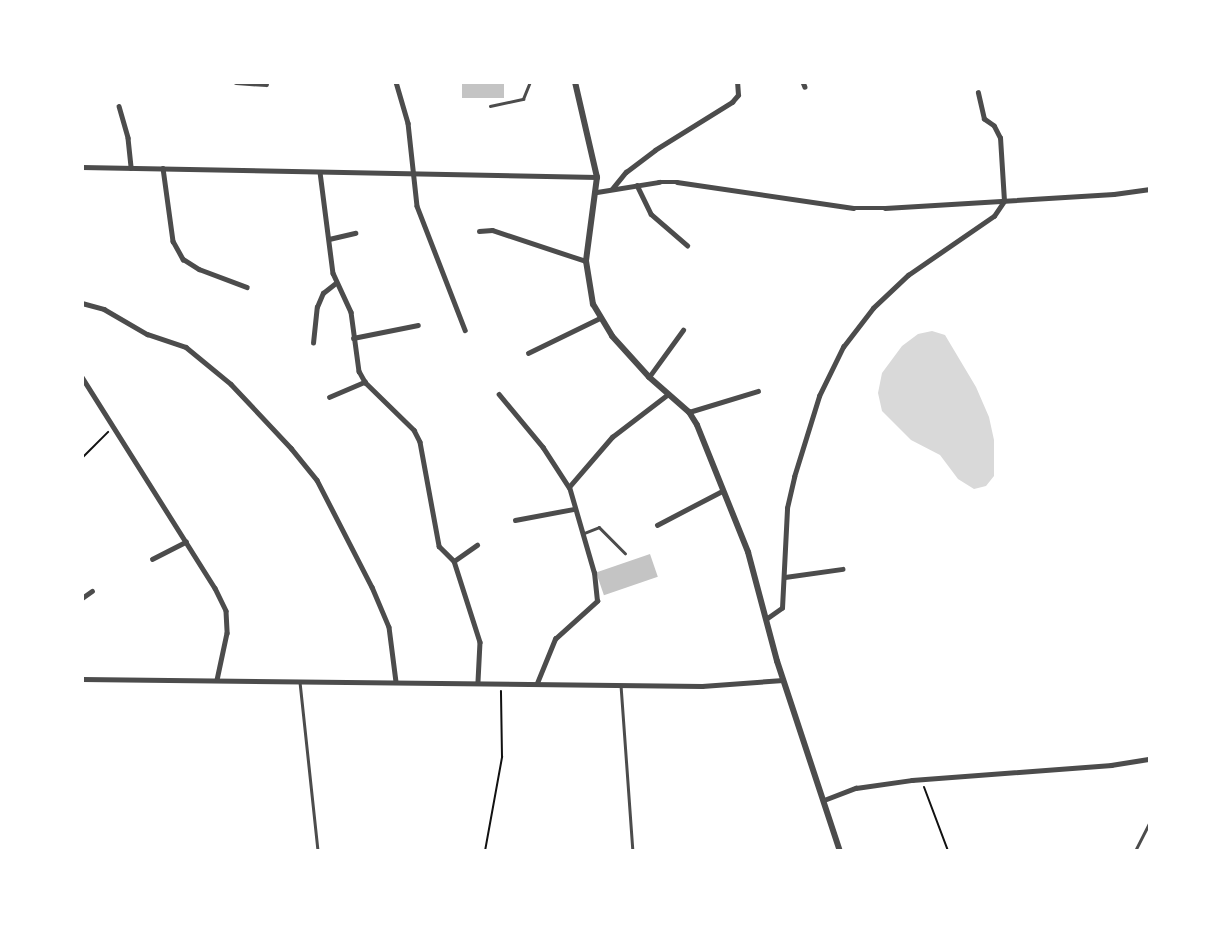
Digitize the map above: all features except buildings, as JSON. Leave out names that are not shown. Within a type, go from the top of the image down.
[{"type":"street","points":[[236,82],[266,84]]},
{"type":"street","points":[[396,82],[408,123],[411,174],[417,206],[465,330]]},
{"type":"street","points":[[575,82],[597,177],[586,261],[593,304],[600,318],[649,377],[688,412],[697,425],[748,552],[784,680],[840,851]]},
{"type":"street","points":[[611,190],[626,172],[655,150],[732,102],[738,95],[737,82]]},
{"type":"street","points":[[766,619],[782,608],[787,509],[794,477],[819,396],[843,347],[873,308],[908,275],[994,216],[1004,201],[1000,138],[994,127],[984,119],[978,93]]},
{"type":"street","points":[[119,106],[128,138],[131,168]]},
{"type":"street","points":[[82,167],[597,177]]},
{"type":"street","points":[[163,168],[171,230],[183,259],[199,269],[247,287]]},
{"type":"street","points":[[320,172],[336,283],[346,296],[351,312],[359,371],[365,382],[414,430],[420,442],[439,545],[454,561],[480,642],[478,682]]},
{"type":"street","points":[[597,192],[677,182],[853,208],[1004,201],[1150,189]]},
{"type":"street","points":[[637,185],[651,214],[687,245]]},
{"type":"street","points":[[479,231],[492,230],[586,261]]},
{"type":"street","points":[[329,239],[355,233]]},
{"type":"street","points":[[313,343],[317,307],[323,293],[336,283]]},
{"type":"street","points":[[82,303],[104,309],[146,334],[186,347],[231,384],[291,448],[317,480],[372,586],[388,627],[396,682]]},
{"type":"street","points":[[528,353],[600,318]]},
{"type":"street","points":[[353,338],[418,325]]},
{"type":"street","points":[[649,377],[683,330]]},
{"type":"street","points":[[82,377],[187,542],[226,611],[227,633],[217,680]]},
{"type":"street","points":[[329,397],[365,382]]},
{"type":"street","points":[[688,412],[758,391]]},
{"type":"street","points":[[499,394],[543,447],[569,487],[594,573],[597,601],[555,639],[537,683]]},
{"type":"street","points":[[569,487],[612,437],[667,395]]},
{"type":"street","points":[[657,525],[722,491]]},
{"type":"street","points":[[515,520],[574,509]]},
{"type":"street","points":[[152,559],[187,542]]},
{"type":"street","points":[[454,561],[477,545]]},
{"type":"street","points":[[785,577],[842,569]]},
{"type":"street","points":[[82,598],[92,591]]},
{"type":"street","points":[[82,679],[702,686],[784,680]]},
{"type":"street","points":[[824,800],[856,788],[921,779],[1111,765],[1150,759]]},
{"type":"lane","points":[[490,107],[523,99],[530,82]]},
{"type":"lane","points":[[583,534],[599,527],[625,553]]},
{"type":"lane","points":[[300,682],[318,851]]},
{"type":"lane","points":[[621,685],[633,851]]},
{"type":"lane","points":[[1135,851],[1150,822]]},
{"type":"path","points":[[82,458],[114,426]]},
{"type":"path","points":[[485,851],[502,757],[501,683]]},
{"type":"path","points":[[921,779],[948,851]]},
{"type":"shaded area","points":[[932,331],[945,335],[976,387],[989,417],[994,440],[994,476],[986,486],[974,489],[958,479],[940,455],[911,440],[882,411],[878,393],[882,373],[902,346],[918,334]]}]
